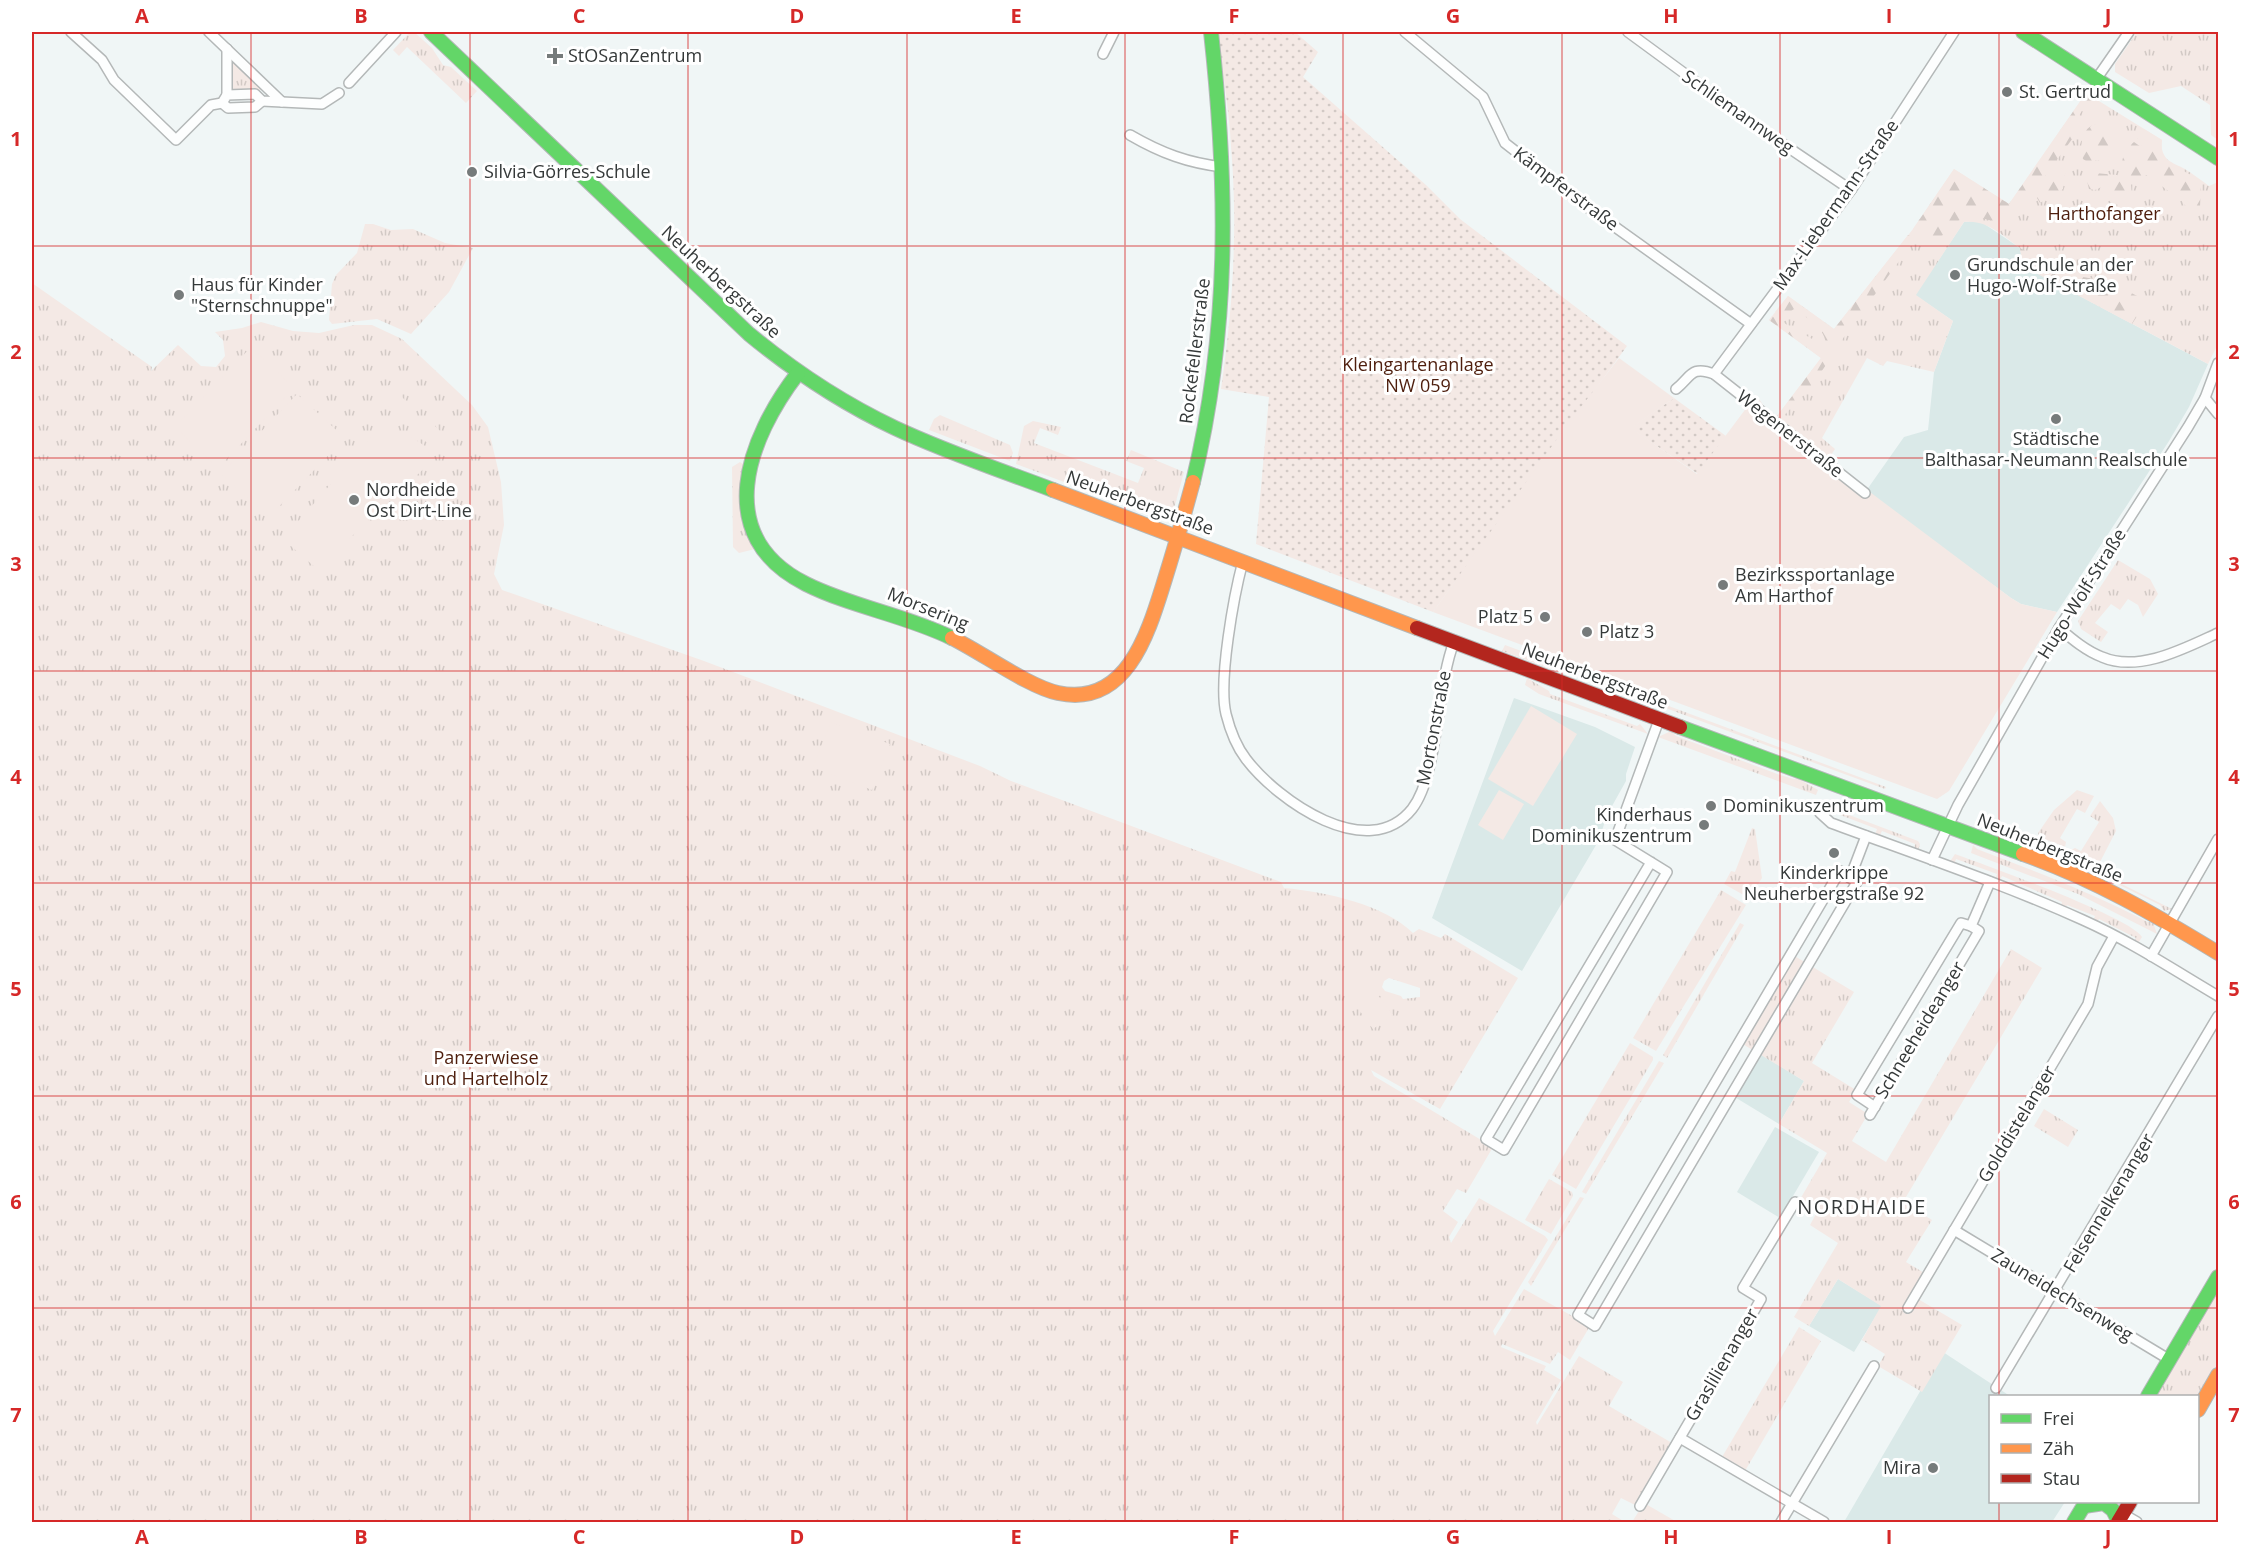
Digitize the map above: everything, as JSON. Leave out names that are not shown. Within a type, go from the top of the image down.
[{"type":"main road","name":"Neuherbergstraße","points":[[431,32],[749,334],[822,391],[891,427],[1659,720],[2078,875],[2170,922],[2218,953]]},
{"type":"main road","name":"Rockefellerstraße","points":[[1178,537],[1195,471],[1215,361],[1223,293],[1223,167],[1211,32]]},
{"type":"main road","points":[[2023,32],[2218,159]]},
{"type":"main road","name":"Morsering","points":[[798,373],[765,422],[746,476],[744,489],[748,520],[764,550],[791,575],[805,584],[915,621],[958,639],[1042,687],[1061,694],[1100,690],[1129,669],[1150,624],[1178,537]]},
{"type":"main road","points":[[2149,1395],[2218,1277]]},
{"type":"main road","points":[[2199,1408],[2218,1374]]},
{"type":"main road","points":[[2074,1522],[2085,1504],[2104,1503],[2123,1515]]},
{"type":"street","points":[[71,32],[102,60],[114,80],[176,140],[211,105],[225,99]]},
{"type":"street","points":[[209,32],[282,102]]},
{"type":"street","points":[[349,82],[396,32]]},
{"type":"street","points":[[1103,54],[1114,32]]},
{"type":"street","name":"Kämpferstraße","points":[[1405,32],[1483,97],[1505,143],[1583,204],[1751,324]]},
{"type":"street","name":"Schliemannweg","points":[[1628,32],[1752,123],[1851,190]]},
{"type":"street","name":"Max-Liebermann-Straße","points":[[1714,374],[1851,190],[1954,32]]},
{"type":"street","points":[[2095,81],[2129,32]]},
{"type":"street","points":[[227,48],[225,99],[228,108],[255,107],[262,101],[322,104],[339,93]]},
{"type":"street","points":[[1130,135],[1169,156],[1193,164],[1223,167]]},
{"type":"street","name":"Hugo-Wolf-Straße","points":[[1947,826],[2059,628],[2205,398],[2218,363]]},
{"type":"street","points":[[1676,388],[1695,371],[1704,370],[1714,374]]},
{"type":"street","name":"Wegenerstraße","points":[[1714,374],[1865,493]]},
{"type":"street","points":[[2205,398],[2218,414]]},
{"type":"street","name":"Mortonstraße","points":[[1243,561],[1235,590],[1224,690],[1229,726],[1240,750],[1260,775],[1296,806],[1319,819],[1362,830],[1382,829],[1404,817],[1414,807],[1428,773],[1443,676],[1454,642]]},
{"type":"street","points":[[2059,628],[2100,657],[2124,663],[2152,659],[2218,633]]},
{"type":"street","points":[[1651,862],[1486,1139],[1504,1150],[1667,872],[1651,862],[1615,840],[1659,720]]},
{"type":"street","points":[[1820,813],[1831,823],[1990,882],[2114,936],[2218,996]]},
{"type":"street","name":"Neuherbergstraße","points":[[1932,860],[1947,826]]},
{"type":"street","points":[[1850,878],[1866,836]]},
{"type":"street","points":[[2151,956],[2218,839]]},
{"type":"street","points":[[1840,871],[1857,882],[1595,1326],[1578,1315],[1796,944],[1840,871]]},
{"type":"street","name":"Schneeheideanger","points":[[1971,926],[1990,882]]},
{"type":"street","name":"Schneeheideanger","points":[[1961,922],[1979,931],[1872,1111],[1857,1095],[1949,943],[1961,922]]},
{"type":"street","name":"Golddistelanger","points":[[1908,1308],[2088,1004],[2097,966],[2114,936]]},
{"type":"street","name":"Schneeheideanger","points":[[1949,943],[1966,953]]},
{"type":"street","points":[[1796,944],[1814,955]]},
{"type":"street","points":[[1765,997],[1783,1007]]},
{"type":"street","points":[[1568,1003],[1585,1013]]},
{"type":"street","name":"Felsennelkenanger","points":[[1996,1388],[2218,1016]]},
{"type":"street","points":[[1703,1102],[1721,1113]]},
{"type":"street","name":"Graslilienanger","points":[[1640,1506],[1761,1299],[1743,1288],[1795,1202]]},
{"type":"street","name":"Zauneidechsenweg","points":[[1954,1230],[2170,1360]]},
{"type":"street","points":[[1624,1237],[1641,1247]]},
{"type":"street","points":[[1781,1522],[1874,1366]]},
{"type":"street","points":[[1680,1438],[1824,1522]]},
{"type":"street","points":[[2123,1515],[2137,1522]]},
{"type":"shaded area","name":"Städtische Balthasar-Neumann Realschule","points":[[1964,222],[1983,223],[2020,248],[2023,266],[2208,364],[2189,407],[2169,441],[2057,612],[2021,604],[2011,598],[1866,491],[1904,437],[1928,430],[1934,372],[1953,321],[1915,295]]},
{"type":"shaded area","points":[[1514,698],[1595,727],[1635,747],[1626,781],[1607,815],[1599,840],[1522,971],[1432,918]]},
{"type":"shaded area","points":[[1759,1053],[1804,1081],[1779,1124],[1733,1096]]},
{"type":"shaded area","points":[[1775,1127],[1819,1152],[1780,1218],[1737,1192]]},
{"type":"shaded area","points":[[1838,1279],[1882,1306],[1854,1352],[1809,1326]]},
{"type":"shaded area","name":"Mira","points":[[1943,1352],[2008,1395],[1989,1395],[1989,1503],[2064,1503],[2052,1522],[1844,1522]]},
{"type":"green space","points":[[410,32],[414,32],[432,48],[443,65],[451,67],[477,91],[466,103],[407,47],[399,56],[393,50]]},
{"type":"green space","name":"Kleingartenanlage NW 059","points":[[1218,32],[1295,32],[1318,52],[1303,77],[1426,185],[1460,219],[1627,346],[1433,612],[1256,544],[1269,397],[1221,389],[1229,328],[1234,207],[1230,132]]},
{"type":"green space","points":[[2137,32],[2218,32],[2218,140],[2211,135],[2210,105],[2181,86],[2149,93],[2115,72],[2115,64]]},
{"type":"green space","points":[[230,58],[262,90],[230,92]]},
{"type":"green space","name":"Harthofanger","points":[[2086,93],[2162,140],[2162,152],[2170,162],[2185,169],[2209,186],[2218,182],[2218,344],[2208,364],[2023,266],[2020,248],[1994,229],[1980,223],[1964,222],[1916,295],[1953,321],[1934,372],[1887,361],[1883,366],[1867,358],[1822,438],[1835,449],[1827,461],[1774,420],[1821,358],[1769,320],[1788,296],[1834,329],[1913,229],[1954,169],[2009,204]]},
{"type":"green space","points":[[2086,93],[2095,101],[2092,113],[2084,108],[2079,115],[2086,120],[2010,224],[1968,217],[1958,221],[1935,239],[1913,229],[1954,169],[2009,204]]},
{"type":"green space","points":[[2101,118],[2105,121],[2103,124],[2125,140],[2125,144],[2105,163],[2097,160],[2089,163],[2083,159],[2081,147],[2083,136],[2090,127],[2101,123]]},
{"type":"green space","points":[[2144,129],[2162,140],[2164,155],[2168,160],[2201,181],[2198,210],[2188,210],[2183,202],[2147,175],[2129,179],[2124,175],[2122,161],[2125,152],[2134,142],[2141,147],[2143,143],[2137,138]]},
{"type":"green space","points":[[2059,165],[2066,167],[2063,189],[2040,203],[2037,198]]},
{"type":"green space","points":[[2095,173],[2117,175],[2131,184],[2132,197],[2126,206],[2112,204],[2111,199],[2116,193],[2106,185],[2095,190],[2089,189],[2087,181]]},
{"type":"green space","points":[[365,224],[391,230],[413,229],[445,243],[473,248],[449,292],[411,334],[377,319],[332,324],[329,320],[332,284],[336,275],[357,253]]},
{"type":"green space","points":[[1908,235],[1914,238],[1913,242],[1836,348],[1826,343],[1822,332],[1814,323],[1794,309],[1783,317],[1775,312],[1788,296],[1834,329]]},
{"type":"green space","points":[[2020,248],[2067,274],[2110,282],[2143,299],[2145,304],[2132,324],[2023,266]]},
{"type":"green space","name":"Panzerwiese und Hartelholz","points":[[32,283],[152,367],[151,371],[178,345],[201,366],[216,367],[225,356],[223,340],[215,332],[242,328],[261,322],[293,331],[319,333],[354,325],[372,325],[402,339],[472,405],[488,427],[501,482],[504,525],[494,574],[502,590],[704,661],[980,766],[1011,781],[1281,882],[1284,888],[1354,902],[1387,915],[1413,933],[1419,929],[1441,938],[1445,934],[1518,978],[1440,1109],[1371,1070],[1374,1076],[1493,1147],[1466,1193],[1457,1189],[1443,1211],[1458,1222],[1449,1237],[1451,1243],[1479,1198],[1545,1236],[1548,1240],[1493,1331],[1495,1336],[1524,1289],[1590,1326],[1570,1360],[1558,1352],[1550,1364],[1502,1344],[1501,1347],[1546,1366],[1544,1370],[1561,1380],[1536,1422],[1537,1425],[1579,1356],[1623,1382],[1609,1406],[1672,1443],[1635,1505],[1621,1498],[1612,1514],[1625,1522],[32,1522]],"holes":[[[1389,978],[1420,988],[1420,997],[1403,999],[1401,996],[1385,991],[1382,987],[1384,981]]]},
{"type":"green space","points":[[1772,316],[1835,352],[1812,385],[1778,422],[1774,420],[1821,358],[1769,320]]},
{"type":"green space","points":[[251,347],[294,388],[218,468],[175,427]]},
{"type":"green space","name":"Bezirkssportanlage Am Harthof","points":[[1619,358],[1674,398],[1631,428],[1697,474],[1756,395],[1774,420],[2011,598],[2021,604],[2057,612],[1949,791],[1937,799],[1433,612],[1567,425]]},
{"type":"green space","points":[[390,385],[409,404],[409,410],[402,417],[380,400],[382,388]]},
{"type":"green space","points":[[297,394],[345,438],[269,517],[221,474]]},
{"type":"green space","points":[[1674,398],[1726,436],[1698,474],[1630,428]]},
{"type":"green space","points":[[940,415],[1010,445],[1013,453],[1010,461],[929,430],[934,419]]},
{"type":"green space","points":[[428,419],[444,435],[433,446],[423,440],[417,430]]},
{"type":"green space","points":[[1033,421],[1061,427],[1058,435],[1040,428],[1034,443],[1138,483],[1144,468],[1126,461],[1131,450],[1184,472],[1172,516],[1163,519],[1016,464],[1024,426]]},
{"type":"green space","name":"Nordheide Ost Dirt-Line","points":[[382,425],[422,444],[432,461],[317,569],[283,539]]},
{"type":"green space","points":[[740,462],[743,464],[740,487],[741,508],[755,549],[739,553],[733,547],[732,467]]},
{"type":"green space","points":[[2118,560],[2150,579],[2158,594],[2143,617],[2138,605],[2128,599],[2120,610],[2111,604],[2095,623],[2108,632],[2101,642],[2081,629],[2078,621]]},
{"type":"green space","points":[[1505,645],[1886,787],[1885,789],[1557,668],[1551,669],[1502,651]]},
{"type":"green space","points":[[1527,678],[1549,691],[1550,694],[1637,726],[1640,724],[1648,734],[1539,694],[1525,685]]},
{"type":"green space","points":[[1531,706],[1577,734],[1533,806],[1488,779]]},
{"type":"green space","points":[[831,722],[890,744],[872,790],[813,767]]},
{"type":"green space","points":[[1671,731],[1676,736],[1780,775],[1797,778],[1818,790],[1816,795],[1658,737]]},
{"type":"green space","points":[[1499,790],[1524,804],[1503,840],[1478,825]]},
{"type":"green space","points":[[2077,790],[2094,796],[2085,813],[2077,809],[2060,838],[2066,842],[2065,847],[2039,837],[2038,833],[2054,810]]},
{"type":"green space","points":[[2100,801],[2113,818],[2116,831],[2100,862],[2071,850],[2075,848],[2081,851],[2099,822],[2090,816]]},
{"type":"green space","points":[[1836,810],[1918,841],[1920,844],[1918,851],[1914,850],[1915,844],[1882,831],[1879,837],[1875,835],[1877,829],[1835,813]]},
{"type":"green space","points":[[1752,828],[1755,829],[1762,878],[1749,898],[1724,884],[1731,871],[1735,872]]},
{"type":"green space","points":[[1973,845],[1977,849],[2085,892],[2148,922],[2153,922],[2157,934],[2078,894],[1971,853]]},
{"type":"green space","points":[[1955,854],[2085,905],[2132,928],[2142,937],[2137,945],[2133,944],[2136,938],[2099,919],[2096,924],[2092,923],[2095,916],[2067,905],[2064,911],[2060,908],[2062,902],[2002,876],[1999,882],[1995,881],[1997,874],[1956,859],[1954,865],[1949,863]]},
{"type":"green space","points":[[2069,858],[2172,909],[2164,911],[2160,905],[2073,862],[2069,863]]},
{"type":"green space","points":[[1721,890],[1746,905],[1656,1051],[1633,1038]]},
{"type":"green space","points":[[1740,923],[1744,925],[1667,1058],[1663,1055]]},
{"type":"green space","points":[[2011,949],[2042,968],[1903,1202],[1932,1220],[1906,1262],[1926,1274],[1913,1296],[1962,1325],[1922,1392],[1878,1366],[1885,1354],[1862,1340],[1881,1306],[1838,1279],[1809,1326],[1794,1317],[1838,1243],[1810,1225],[1817,1212],[1799,1201],[1827,1153],[1779,1124],[1804,1081],[1741,1043],[1793,955],[1854,992],[1812,1063],[1856,1090],[1849,1102],[1868,1114],[1852,1141],[1886,1162]]},
{"type":"green space","points":[[1359,970],[1393,1015],[1373,1029],[1340,984]]},
{"type":"green space","points":[[1630,1043],[1653,1057],[1653,1060],[1576,1189],[1552,1175]]},
{"type":"green space","points":[[1659,1061],[1664,1063],[1586,1194],[1582,1192]]},
{"type":"green space","points":[[2044,1109],[2078,1130],[2068,1147],[2034,1126]]},
{"type":"green space","points":[[1549,1179],[1572,1192],[1573,1196],[1551,1234],[1525,1220]]},
{"type":"green space","points":[[1580,1197],[1584,1198],[1531,1286],[1528,1282]]},
{"type":"green space","points":[[2218,1288],[2218,1368],[2199,1400],[2199,1395],[2156,1395]]},
{"type":"green space","points":[[1799,1327],[1821,1341],[1745,1471],[1722,1457]]},
{"type":"green space","points":[[1644,1503],[1677,1522],[1632,1522]]},
{"type":"traffic: fast","points":[[431,32],[749,334],[783,361],[837,397],[895,428],[953,453],[1053,490]]},
{"type":"traffic: fast","points":[[1193,482],[1214,369],[1222,258],[1221,146],[1211,32]]},
{"type":"traffic: fast","points":[[2023,32],[2218,158]]},
{"type":"traffic: fast","points":[[798,373],[780,399],[753,456],[747,485],[748,513],[757,540],[776,564],[806,584],[952,638]]},
{"type":"traffic: fast","points":[[1680,727],[2023,854]]},
{"type":"traffic: fast","points":[[2149,1395],[2218,1277]]},
{"type":"traffic: fast","points":[[2074,1522],[2085,1503]]},
{"type":"traffic: fast","points":[[2084,1506],[2104,1503],[2113,1510],[2119,1522]]},
{"type":"traffic: slow","points":[[952,638],[1019,677],[1046,689],[1058,693],[1082,694],[1102,689],[1118,677],[1132,661],[1143,641],[1159,599],[1193,482]]},
{"type":"traffic: slow","points":[[1053,490],[1417,628]]},
{"type":"traffic: slow","points":[[2023,854],[2123,898],[2218,953]]},
{"type":"traffic: slow","points":[[2199,1408],[2218,1375]]},
{"type":"traffic: jam","points":[[1417,628],[1680,727]]},
{"type":"traffic: jam","points":[[2118,1522],[2129,1503]]},
{"type":"place","name":"StOSanZentrum","points":[[555,56]]},
{"type":"place","name":"St. Gertrud","points":[[2007,92]]},
{"type":"place","name":"Silvia-Görres-Schule","points":[[472,172]]},
{"type":"place","name":"Grundschule an der Hugo-Wolf-Straße","points":[[1955,275]]},
{"type":"place","name":"Haus für Kinder \"Sternschnuppe\"","points":[[179,295]]},
{"type":"place","name":"Städtische Balthasar-Neumann Realschule","points":[[2056,419]]},
{"type":"place","name":"Nordheide Ost Dirt-Line","points":[[354,500]]},
{"type":"place","name":"Bezirkssportanlage Am Harthof","points":[[1723,585]]},
{"type":"place","name":"Platz 5","points":[[1545,617]]},
{"type":"place","name":"Platz 3","points":[[1587,632]]},
{"type":"place","name":"Dominikuszentrum","points":[[1711,806]]},
{"type":"place","name":"Kinderhaus Dominikuszentrum","points":[[1704,825]]},
{"type":"place","name":"Kinderkrippe Neuherbergstraße 92","points":[[1834,853]]},
{"type":"place","name":"Mira","points":[[1933,1468]]},
{"type":"district","name":"NORDHAIDE","points":[[1862,1207]]}]
